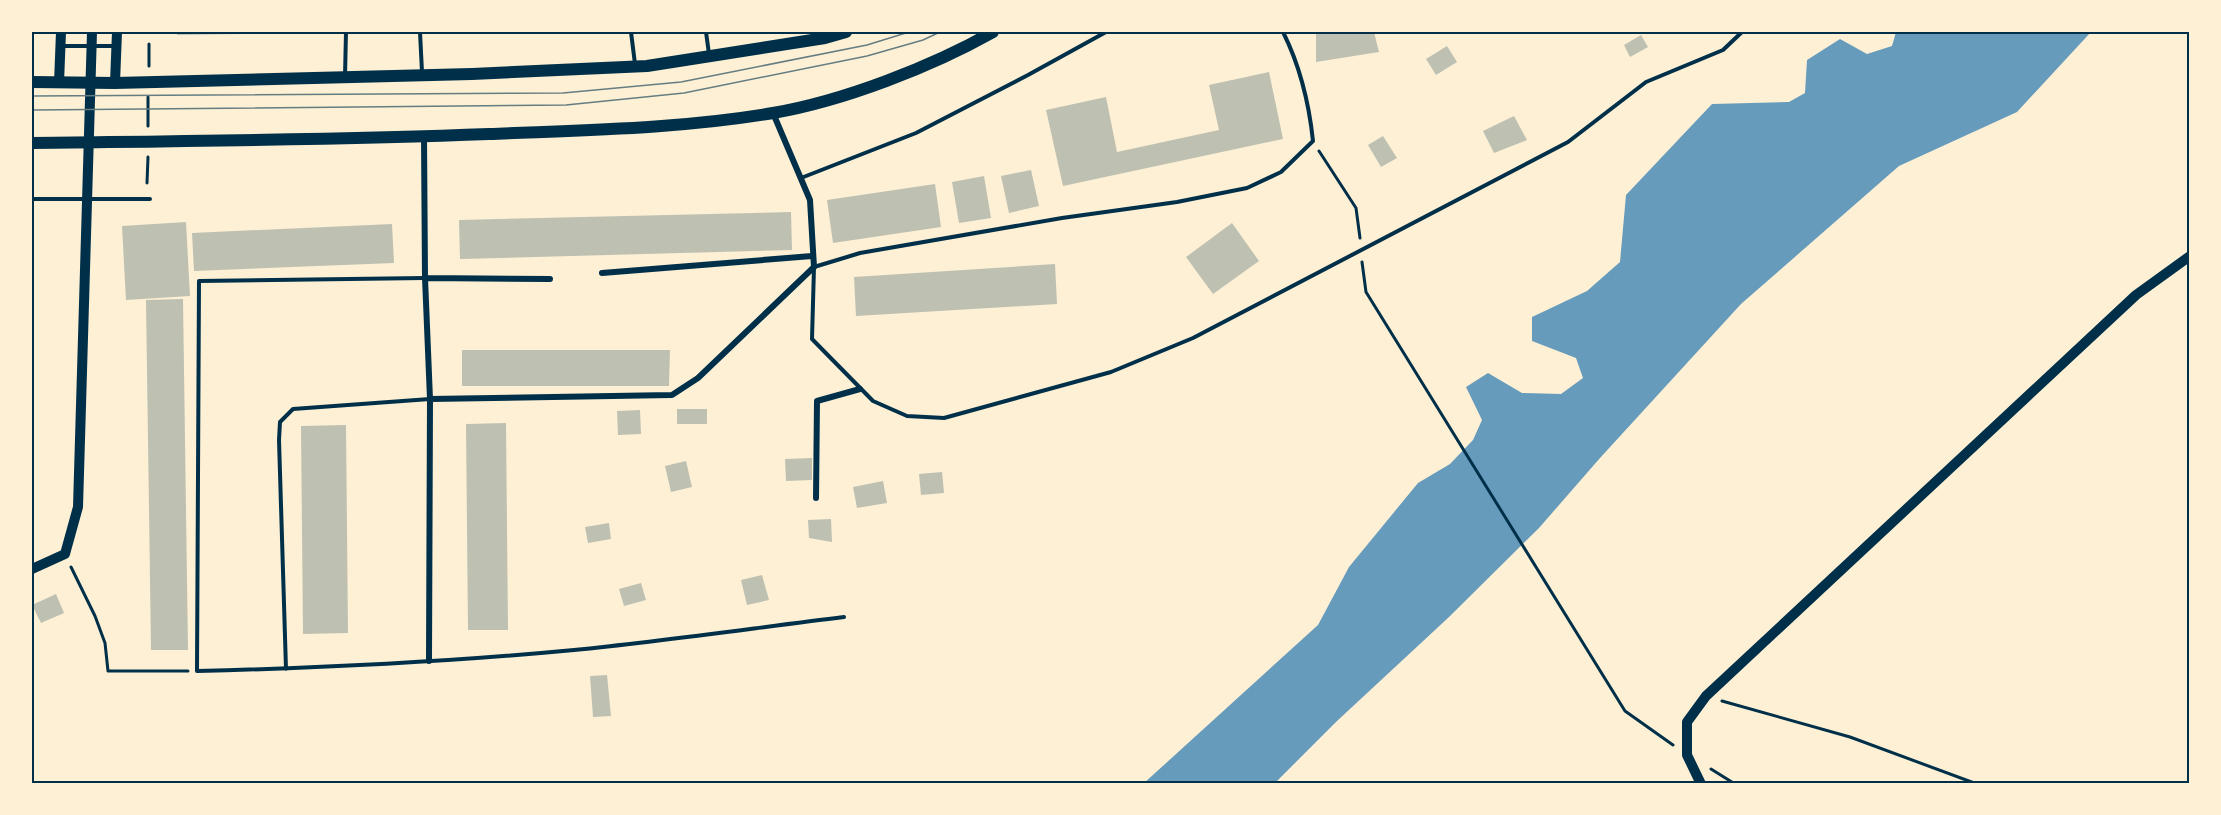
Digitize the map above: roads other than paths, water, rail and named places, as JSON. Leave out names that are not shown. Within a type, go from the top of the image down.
[{"type":"main road","points":[[32,82],[115,83],[422,75],[636,66],[825,38],[846,32]]},
{"type":"main road","points":[[32,143],[424,137],[660,126],[773,113],[819,103],[890,79],[959,51],[993,32]]},
{"type":"street","points":[[59,83],[61,32]]},
{"type":"street","points":[[32,569],[64,555],[78,507],[86,300],[92,32]]},
{"type":"street","points":[[115,83],[117,32]]},
{"type":"street","points":[[430,399],[672,395],[698,378],[814,267],[810,200],[773,113]]},
{"type":"street","points":[[424,137],[425,278],[430,399],[429,661]]},
{"type":"street","points":[[602,273],[812,256]]},
{"type":"street","points":[[1701,783],[1687,755],[1687,722],[1706,696],[2136,295],[2190,256]]},
{"type":"street","points":[[425,278],[550,279]]},
{"type":"street","points":[[816,498],[817,401],[860,389]]},
{"type":"lane","points":[[345,77],[346,32]]},
{"type":"lane","points":[[420,32],[422,75]]},
{"type":"lane","points":[[631,32],[636,66]]},
{"type":"lane","points":[[706,32],[710,56]]},
{"type":"lane","points":[[801,178],[916,133],[1106,32]]},
{"type":"lane","points":[[1283,32],[1293,52],[1310,112],[1313,141],[1281,172],[1246,188],[1177,202],[1062,218],[860,254],[814,267],[812,339],[873,401],[907,416],[944,418],[1112,372],[1193,338],[1568,142],[1646,82],[1723,50],[1742,32]]},
{"type":"lane","points":[[60,46],[116,46]]},
{"type":"lane","points":[[32,199],[150,199]]},
{"type":"lane","points":[[425,278],[199,281],[197,671],[286,669],[574,650],[844,617]]},
{"type":"lane","points":[[286,669],[280,422],[293,409],[430,399]]},
{"type":"water","points":[[1896,32],[2091,32],[2017,112],[1899,166],[1741,304],[1539,528],[1275,783],[1143,784],[1318,625],[1349,567],[1418,483],[1450,464],[1473,440],[1482,420],[1466,387],[1488,373],[1522,393],[1561,394],[1583,378],[1576,358],[1532,341],[1532,317],[1587,291],[1620,262],[1626,195],[1712,104],[1789,102],[1805,93],[1807,60],[1840,39],[1867,54],[1892,46]]},
{"type":"tram line","points":[[32,96],[563,93],[681,82],[867,45],[909,32]]},
{"type":"tram line","points":[[32,110],[566,105],[684,93],[867,56],[923,40],[940,32]]}]
